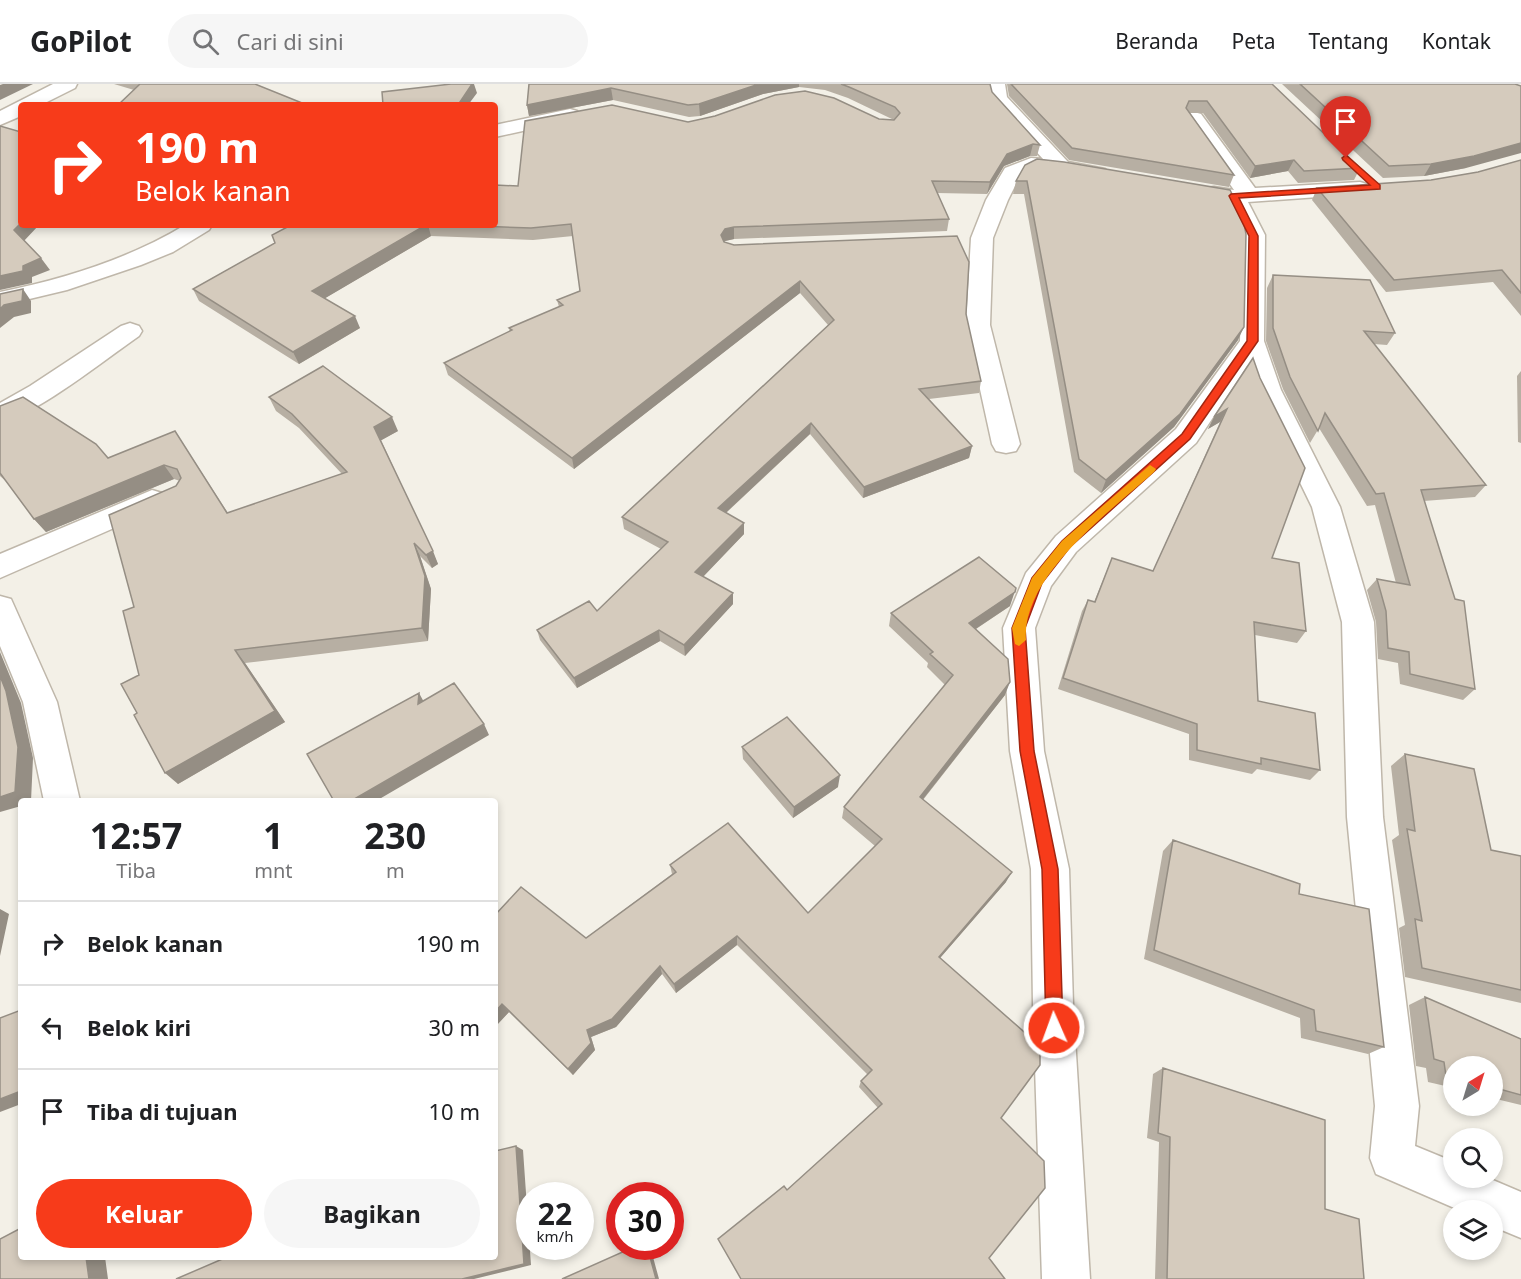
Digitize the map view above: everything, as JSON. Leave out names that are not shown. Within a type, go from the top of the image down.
[{"type":"street","points":[[32,102],[68,84]]},
{"type":"street","points":[[996,84],[998,98],[1061,167]]},
{"type":"street","points":[[0,118],[18,109]]},
{"type":"street","points":[[498,130],[591,111]]},
{"type":"street","points":[[1194,118],[1241,196],[1254,236],[1252,341],[1268,390],[1326,507],[1358,622],[1365,818],[1386,992],[1396,1106],[1392,1158],[1521,1215]]},
{"type":"street","points":[[1006,444],[978,325],[982,238],[997,200],[1012,172],[1031,164],[1119,177]]},
{"type":"street","points":[[1199,190],[1241,196],[1377,187],[1360,171]]},
{"type":"street","points":[[0,299],[39,292],[92,275],[154,252],[196,228]]},
{"type":"street","points":[[959,239],[982,238]]},
{"type":"street","points":[[0,414],[39,392],[130,331]]},
{"type":"street","points":[[1066,1279],[1050,869],[1027,751],[1018,628],[1036,581],[1066,544],[1186,436],[1252,341]]},
{"type":"street","points":[[0,567],[175,490]]},
{"type":"street","points":[[0,608],[40,702],[61,798]]},
{"type":"building","points":[[140,84],[255,84],[300,102],[121,102]]},
{"type":"building","points":[[451,84],[472,84],[460,102],[383,102],[382,92]]},
{"type":"building","points":[[529,84],[759,84],[699,104],[688,105],[611,88],[527,105]]},
{"type":"building","points":[[841,84],[990,84],[992,92],[1040,145],[1033,144],[1007,154],[990,182],[932,181],[949,219],[734,227],[725,229],[721,235],[724,242],[734,245],[957,236],[969,262],[966,314],[981,381],[919,389],[972,446],[864,487],[811,423],[718,508],[744,523],[695,572],[733,593],[684,645],[659,630],[574,678],[537,630],[589,601],[597,611],[668,542],[622,517],[834,320],[800,281],[572,458],[444,363],[512,330],[509,328],[563,305],[557,300],[580,291],[571,224],[531,228],[498,227],[498,185],[518,186],[525,121],[612,105],[688,122],[715,116],[775,95],[805,91],[834,98],[879,119],[894,120],[900,113],[895,107]]},
{"type":"building","points":[[1011,84],[1272,84],[1360,168],[1304,171],[1294,160],[1255,166],[1207,101],[1189,101],[1186,108],[1234,175],[1072,148]]},
{"type":"building","points":[[1300,84],[1515,84],[1521,86],[1521,143],[1474,156],[1431,164],[1389,166]]},
{"type":"building","points":[[0,126],[18,131],[18,226],[14,230],[41,258],[23,266],[23,271],[0,276]]},
{"type":"building","points":[[1037,159],[1230,190],[1242,214],[1246,234],[1244,327],[1180,414],[1106,480],[1079,459],[1027,181],[1016,181],[1025,165]]},
{"type":"building","points":[[1521,160],[1521,293],[1502,270],[1394,280],[1317,188],[1431,180],[1478,172]]},
{"type":"building","points":[[285,228],[421,228],[312,291],[355,316],[293,352],[193,289],[275,243],[272,235]]},
{"type":"building","points":[[1273,275],[1370,280],[1395,333],[1364,331],[1486,485],[1421,490],[1455,599],[1464,601],[1475,689],[1410,674],[1409,652],[1388,648],[1386,611],[1377,579],[1410,585],[1384,493],[1376,494],[1325,413],[1318,431],[1290,377],[1273,328]]},
{"type":"building","points":[[23,289],[22,301],[4,305],[0,309],[0,294]]},
{"type":"building","points":[[1253,358],[1260,378],[1305,468],[1272,558],[1299,563],[1306,631],[1254,622],[1258,701],[1315,713],[1320,770],[1261,758],[1261,764],[1197,750],[1197,724],[1063,678],[1088,600],[1095,602],[1112,558],[1153,571],[1227,409],[1214,417]]},
{"type":"building","points":[[323,366],[392,417],[374,427],[433,551],[426,555],[414,543],[425,576],[422,628],[235,650],[275,711],[165,773],[134,715],[137,713],[121,684],[139,675],[123,611],[134,607],[109,515],[176,486],[181,478],[177,469],[164,465],[34,519],[0,473],[0,406],[23,397],[96,444],[108,458],[175,431],[227,513],[347,472],[292,414],[269,397]]},
{"type":"building","points":[[979,557],[1016,588],[1015,592],[969,623],[1008,659],[1010,682],[920,797],[1012,872],[939,957],[1040,1046],[1040,1065],[1001,1118],[1044,1161],[1045,1188],[989,1258],[1005,1279],[741,1279],[718,1239],[784,1186],[787,1190],[882,1104],[861,1081],[872,1070],[737,936],[674,984],[660,966],[612,1019],[587,1030],[591,1043],[568,1069],[502,1004],[498,1009],[498,912],[521,887],[586,938],[676,872],[670,865],[728,823],[808,913],[882,839],[844,807],[953,675],[930,654],[933,652],[891,613]]},
{"type":"building","points":[[0,676],[6,691],[18,747],[15,792],[0,797]]},
{"type":"building","points":[[454,683],[484,724],[356,798],[332,798],[307,754],[419,693],[418,704]]},
{"type":"building","points":[[787,717],[840,775],[794,807],[742,747]]},
{"type":"building","points":[[1405,754],[1474,769],[1491,850],[1521,856],[1521,990],[1422,968],[1415,919],[1422,921],[1407,829],[1415,831]]},
{"type":"building","points":[[1173,840],[1300,884],[1299,894],[1369,909],[1384,1047],[1316,1031],[1314,1010],[1154,950]]},
{"type":"building","points":[[1425,997],[1521,1039],[1521,1095],[1503,1090],[1503,1056],[1443,1056],[1443,1062],[1434,1059]]},
{"type":"building","points":[[18,1011],[18,1092],[0,1099],[0,1018]]},
{"type":"building","points":[[1163,1068],[1325,1120],[1325,1209],[1359,1219],[1364,1279],[1167,1279],[1170,1137],[1158,1133]]},
{"type":"building","points":[[516,1146],[518,1182],[516,1182],[516,1260],[524,1260],[524,1264],[462,1279],[176,1279],[220,1260],[498,1260],[498,1150]]},
{"type":"building","points":[[18,1230],[18,1260],[86,1260],[89,1279],[0,1279],[0,1239]]},
{"type":"building","points":[[606,1259],[651,1260],[656,1279],[562,1279]]},
{"type":"slow traffic","points":[[1019,640],[1018,628],[1036,581],[1066,544],[1150,469]]},
{"type":"route","points":[[1054,1028],[1050,869],[1027,751],[1018,628],[1036,581],[1066,544],[1186,436],[1252,341],[1254,236],[1234,196],[1377,187],[1346,158]]}]
